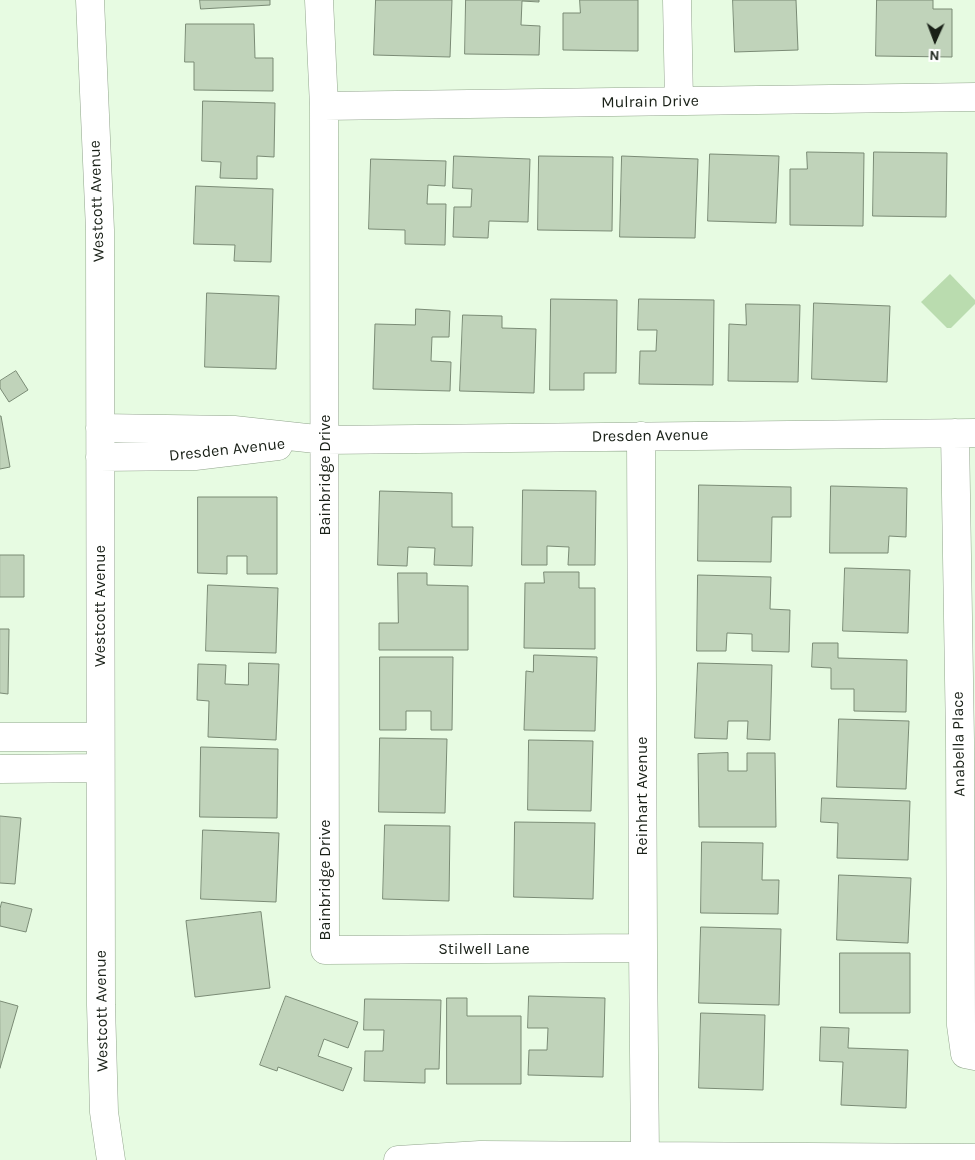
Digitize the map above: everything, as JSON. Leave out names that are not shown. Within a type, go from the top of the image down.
[{"type":"street","name":"Westcott Avenue","points":[[80,0],[91,51]]},
{"type":"street","name":"Westcott Avenue","points":[[90,0],[100,230],[101,1006],[104,1112],[111,1160]]},
{"type":"street","name":"Bainbridge Drive","points":[[319,0],[324,106],[325,950]]},
{"type":"street","points":[[677,0],[679,101]]},
{"type":"street","name":"Mulrain Drive","points":[[324,106],[975,98]]},
{"type":"street","name":"Dresden Avenue","points":[[100,428],[234,430],[325,440]]},
{"type":"street","name":"Dresden Avenue","points":[[100,457],[195,456],[325,440],[965,433]]},
{"type":"street","name":"Anabella Place","points":[[965,433],[967,740],[961,1025],[970,1055]]},
{"type":"street","name":"Reinhart Avenue","points":[[641,436],[643,948],[646,1159]]},
{"type":"street","points":[[0,737],[100,737]]},
{"type":"street","points":[[0,769],[100,768]]},
{"type":"street","name":"Stilwell Lane","points":[[325,950],[643,948]]},
{"type":"street","points":[[398,1160],[480,1155],[646,1159],[975,1158]]},
{"type":"green space","points":[[950,274],[975,300],[975,304],[951,328],[947,328],[921,302]]},
{"type":"building","points":[[200,0],[270,0],[270,5],[201,9]]},
{"type":"building","points":[[376,0],[452,0],[450,57],[374,55]]},
{"type":"building","points":[[466,0],[539,0],[539,2],[522,1],[521,25],[540,26],[539,55],[465,54]]},
{"type":"building","points":[[580,0],[638,0],[638,51],[563,50],[563,13],[580,13]]},
{"type":"building","points":[[733,0],[796,0],[798,50],[735,52]]},
{"type":"building","points":[[877,0],[933,0],[933,9],[952,9],[952,57],[876,56]]},
{"type":"building","points":[[186,24],[254,24],[255,58],[273,58],[273,91],[194,90],[194,62],[185,62]]},
{"type":"building","points":[[203,101],[275,103],[274,157],[257,156],[257,179],[220,178],[221,162],[202,161]]},
{"type":"building","points":[[807,152],[864,153],[863,226],[790,225],[790,169],[807,169]]},
{"type":"building","points":[[874,152],[947,153],[946,217],[873,216]]},
{"type":"building","points":[[710,154],[779,156],[776,223],[708,221]]},
{"type":"building","points":[[454,156],[530,159],[528,222],[489,221],[488,238],[453,237],[454,207],[471,207],[472,189],[453,188]]},
{"type":"building","points":[[539,156],[613,157],[612,231],[538,230]]},
{"type":"building","points":[[622,156],[698,159],[695,238],[620,237]]},
{"type":"building","points":[[371,159],[446,161],[445,186],[428,185],[427,204],[446,204],[445,245],[405,244],[405,230],[369,229]]},
{"type":"building","points":[[196,186],[273,189],[271,262],[234,261],[235,245],[194,244]]},
{"type":"building","points":[[207,293],[279,296],[276,369],[205,367]]},
{"type":"building","points":[[551,299],[617,300],[616,373],[584,373],[584,390],[550,390]]},
{"type":"building","points":[[639,299],[714,300],[713,385],[639,384],[640,351],[656,351],[657,330],[638,330]]},
{"type":"building","points":[[814,303],[890,306],[887,382],[812,379]]},
{"type":"building","points":[[746,304],[800,305],[798,382],[728,381],[729,324],[746,325]]},
{"type":"building","points":[[416,309],[450,311],[449,337],[432,337],[431,361],[451,362],[450,391],[373,389],[375,324],[415,325]]},
{"type":"building","points":[[463,315],[502,316],[502,328],[536,329],[534,393],[460,391]]},
{"type":"building","points":[[16,371],[28,390],[9,402],[0,388],[0,381]]},
{"type":"building","points":[[0,416],[10,467],[0,469]]},
{"type":"building","points":[[699,485],[791,487],[791,517],[772,517],[771,562],[698,561]]},
{"type":"building","points":[[831,486],[907,488],[906,537],[889,536],[888,553],[830,553]]},
{"type":"building","points":[[523,490],[596,491],[595,565],[568,565],[569,547],[547,546],[547,565],[522,565]]},
{"type":"building","points":[[380,491],[452,493],[452,527],[473,527],[472,566],[434,565],[435,548],[408,547],[407,566],[378,565]]},
{"type":"building","points":[[198,497],[277,497],[277,574],[247,574],[247,556],[227,556],[227,574],[198,573]]},
{"type":"building","points":[[0,555],[24,555],[24,597],[0,597]]},
{"type":"building","points":[[845,568],[910,570],[908,633],[843,631]]},
{"type":"building","points":[[544,572],[579,572],[579,588],[595,588],[595,649],[524,648],[525,583],[544,583]]},
{"type":"building","points":[[398,573],[427,573],[427,585],[468,586],[468,650],[379,650],[379,623],[398,623]]},
{"type":"building","points":[[698,575],[771,577],[770,609],[790,610],[789,652],[752,651],[752,634],[727,633],[726,651],[697,651]]},
{"type":"building","points":[[208,585],[278,588],[276,653],[206,651]]},
{"type":"building","points":[[0,629],[9,629],[8,694],[0,693]]},
{"type":"building","points":[[813,643],[838,643],[838,658],[907,660],[906,712],[854,711],[854,689],[831,689],[831,668],[812,667]]},
{"type":"building","points":[[534,655],[597,657],[595,731],[524,730],[526,671],[533,672]]},
{"type":"building","points":[[380,657],[453,657],[452,730],[431,730],[431,711],[406,711],[406,730],[380,730]]},
{"type":"building","points":[[249,663],[279,664],[276,740],[208,737],[209,701],[197,700],[198,664],[226,665],[225,684],[248,685]]},
{"type":"building","points":[[698,663],[772,665],[770,740],[747,739],[748,721],[728,721],[727,739],[695,738]]},
{"type":"building","points":[[839,719],[909,721],[906,789],[837,787]]},
{"type":"building","points":[[380,738],[447,739],[445,813],[379,812]]},
{"type":"building","points":[[529,740],[593,741],[591,811],[528,810]]},
{"type":"building","points":[[201,747],[278,749],[277,818],[200,817]]},
{"type":"building","points":[[728,753],[728,771],[747,771],[747,753],[775,753],[776,827],[699,827],[698,754]]},
{"type":"building","points":[[822,798],[910,801],[908,860],[837,858],[838,823],[821,822]]},
{"type":"building","points":[[0,816],[21,818],[15,884],[0,883]]},
{"type":"building","points":[[515,822],[595,823],[593,899],[514,897]]},
{"type":"building","points":[[385,825],[450,826],[449,901],[383,899]]},
{"type":"building","points":[[203,830],[279,833],[276,902],[201,899]]},
{"type":"building","points":[[702,842],[763,843],[762,880],[779,880],[778,914],[701,913]]},
{"type":"building","points":[[839,875],[911,878],[908,943],[837,940]]},
{"type":"building","points":[[2,902],[32,909],[26,932],[0,926]]},
{"type":"building","points":[[261,912],[270,988],[195,997],[186,921]]},
{"type":"building","points":[[701,927],[781,929],[779,1005],[699,1003]]},
{"type":"building","points":[[840,953],[910,953],[910,1013],[840,1013]]},
{"type":"building","points":[[286,996],[358,1022],[348,1048],[324,1039],[318,1056],[352,1068],[343,1091],[278,1067],[277,1071],[260,1065]]},
{"type":"building","points":[[529,996],[605,998],[603,1077],[528,1075],[529,1050],[547,1050],[548,1028],[528,1028]]},
{"type":"building","points":[[447,998],[467,998],[467,1016],[521,1016],[521,1084],[447,1084]]},
{"type":"building","points":[[365,999],[441,1000],[439,1069],[425,1069],[425,1083],[364,1081],[365,1051],[383,1051],[384,1030],[364,1030]]},
{"type":"building","points":[[0,1001],[18,1006],[0,1068]]},
{"type":"building","points":[[701,1013],[765,1015],[763,1090],[699,1088]]},
{"type":"building","points":[[821,1027],[849,1028],[848,1048],[908,1050],[906,1108],[841,1105],[843,1062],[820,1061]]}]
